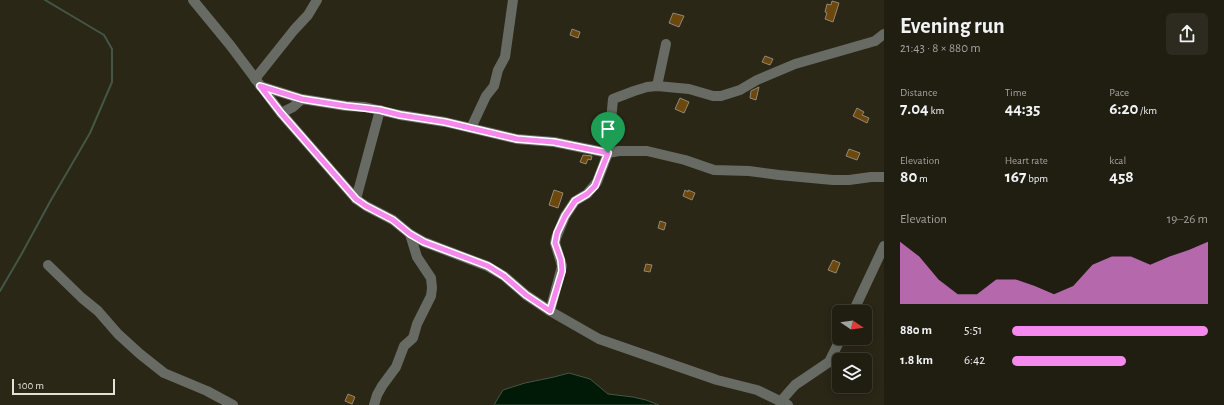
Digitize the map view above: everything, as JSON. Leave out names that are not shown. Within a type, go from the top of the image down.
[{"type":"street","points":[[193,0],[230,45],[281,113],[356,199],[393,220],[410,234],[434,246],[488,266],[504,276],[526,295],[550,311],[599,339],[717,380],[757,390],[785,403],[795,385],[829,362],[838,345]]},
{"type":"street","points":[[258,82],[294,30],[308,16],[317,0]]},
{"type":"street","points":[[471,128],[486,96],[494,86],[498,70],[505,57],[513,0]]},
{"type":"street","points":[[550,311],[562,271],[561,260],[555,243],[557,233],[565,216],[575,201],[587,194],[595,186],[608,153],[613,99],[620,95],[647,87],[657,86],[689,89],[713,96],[720,96],[740,90],[757,80],[795,64],[875,41],[884,34]]},
{"type":"street","points":[[657,86],[666,44]]},
{"type":"street","points":[[258,82],[302,99],[380,110],[400,115],[445,122],[517,139],[554,142],[608,153],[619,151],[647,151],[685,160],[719,171],[749,171],[779,176],[833,180],[884,177]]},
{"type":"street","points":[[281,113],[293,107],[302,99]]},
{"type":"street","points":[[356,199],[380,110]]},
{"type":"street","points":[[374,405],[382,386],[396,367],[404,346],[413,338],[417,324],[431,296],[431,278],[417,257],[410,234]]},
{"type":"street","points":[[856,305],[884,246]]},
{"type":"street","points":[[48,265],[82,298],[98,311],[118,334],[164,373],[207,391],[233,405]]},
{"type":"shaded area","points":[[569,373],[590,379],[608,394],[633,397],[659,405],[494,405],[503,390],[525,383]]},
{"type":"building","points":[[832,1],[839,3],[833,22],[825,19],[827,4],[831,5]]},
{"type":"building","points":[[673,13],[684,16],[679,27],[669,23]]},
{"type":"building","points":[[572,29],[580,32],[578,38],[570,35]]},
{"type":"building","points":[[765,56],[773,59],[770,65],[762,62]]},
{"type":"building","points":[[759,87],[756,100],[750,98],[751,91]]},
{"type":"building","points":[[680,98],[689,102],[684,113],[675,109]]},
{"type":"building","points":[[857,108],[864,112],[862,115],[869,118],[867,123],[853,116]]},
{"type":"building","points":[[849,149],[860,153],[857,160],[846,156]]},
{"type":"building","points":[[583,155],[592,156],[591,160],[588,159],[586,164],[580,162]]},
{"type":"building","points":[[554,190],[563,193],[558,208],[549,205]]},
{"type":"building","points":[[685,190],[695,193],[692,200],[683,196]]},
{"type":"building","points":[[660,221],[666,223],[664,230],[658,228]]},
{"type":"building","points":[[833,260],[840,263],[836,273],[828,270]]},
{"type":"building","points":[[646,264],[652,265],[650,272],[644,271]]},
{"type":"building","points":[[348,394],[355,397],[352,404],[345,401]]},
{"type":"waterway","points":[[0,291],[90,133],[112,82],[112,49],[104,35],[45,0]]},
{"type":"route","points":[[260,86],[302,99],[380,110],[400,115],[445,122],[517,139],[554,142],[608,153],[595,186],[587,194],[575,201],[565,216],[557,233],[555,243],[561,260],[562,271],[550,311],[526,295],[504,276],[488,266],[424,242],[410,234],[393,220],[361,203],[342,184],[281,113],[260,86]]}]
